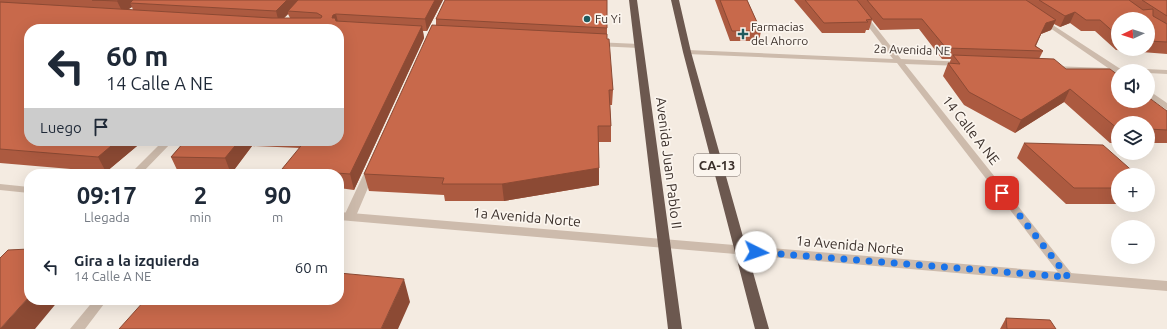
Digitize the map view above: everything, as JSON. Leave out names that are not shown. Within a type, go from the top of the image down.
[{"type":"highway","name":"Avenida Juan Pablo II","points":[[633,0],[675,329]]},
{"type":"highway","name":"CA-13","points":[[675,0],[687,52],[762,329]]},
{"type":"street","name":"14 Calle A NE","points":[[851,0],[1068,277]]},
{"type":"street","points":[[1039,18],[1111,66]]},
{"type":"street","points":[[593,44],[639,46]]},
{"type":"street","name":"2a Avenida NE","points":[[687,52],[970,64]]},
{"type":"street","points":[[1040,67],[1111,71]]},
{"type":"street","points":[[1155,71],[1167,72]]},
{"type":"street","points":[[1155,98],[1167,107]]},
{"type":"street","points":[[140,169],[163,146]]},
{"type":"street","points":[[345,216],[376,158]]},
{"type":"street","points":[[0,187],[24,189]]},
{"type":"street","name":"1a Avenida Norte","points":[[345,216],[740,251],[1167,286]]},
{"type":"street","points":[[77,329],[97,305]]},
{"type":"building","points":[[92,0],[119,0],[117,1]]},
{"type":"building","points":[[133,0],[287,0],[276,11],[130,3]]},
{"type":"building","points":[[298,0],[435,0],[425,19],[333,15],[332,18],[335,18],[336,21],[422,26],[350,174],[344,174],[344,169],[282,169],[301,146],[344,146],[344,24],[24,24],[24,146],[111,146],[98,157],[0,149],[0,2],[272,18],[321,18],[322,16],[317,13],[288,11]]},
{"type":"building","points":[[445,0],[607,0],[607,28],[436,19]]},
{"type":"building","points":[[720,0],[747,0],[761,31],[732,31]]},
{"type":"building","points":[[805,0],[857,0],[872,19],[866,20],[868,22],[824,23]]},
{"type":"building","points":[[867,0],[1026,0],[1056,20],[1046,23],[1035,46],[1043,51],[946,48],[922,19],[883,19]]},
{"type":"building","points":[[1039,0],[1129,0],[1143,10],[1153,9],[1153,12],[1111,12],[1111,30],[1100,20],[1086,20],[1075,12],[1065,16]]},
{"type":"building","points":[[1142,0],[1167,0],[1167,16]]},
{"type":"building","points":[[1155,17],[1167,24],[1167,42],[1155,41]]},
{"type":"building","points":[[432,25],[607,34],[607,39],[609,39],[613,90],[609,90],[611,126],[598,126],[599,168],[502,184],[442,184],[444,178],[364,174]]},
{"type":"building","points":[[953,55],[1054,59],[1066,69],[1110,69],[1111,108],[1155,108],[1155,102],[1167,111],[1167,130],[1155,129],[1155,116],[1111,116],[1111,123],[1070,89],[1021,120],[969,92],[948,63],[960,64]]},
{"type":"building","points":[[1024,143],[1103,145],[1111,152],[1111,160],[1120,160],[1129,168],[1111,168],[1111,188],[1074,188]]},
{"type":"building","points":[[181,146],[235,146],[225,158],[171,157]]},
{"type":"building","points":[[24,249],[24,303],[0,329],[0,258],[8,250]]},
{"type":"building","points":[[344,273],[404,279],[381,329],[119,329],[141,305],[344,305]]},
{"type":"building","points":[[1006,318],[1050,320],[1056,329],[1007,329]]},
{"type":"place","name":"Fu Yi","points":[[587,19]]},
{"type":"place","name":"Farmacias del Ahorro","points":[[743,34]]},
{"type":"route","points":[[756,252],[1068,277],[1002,193]]}]
